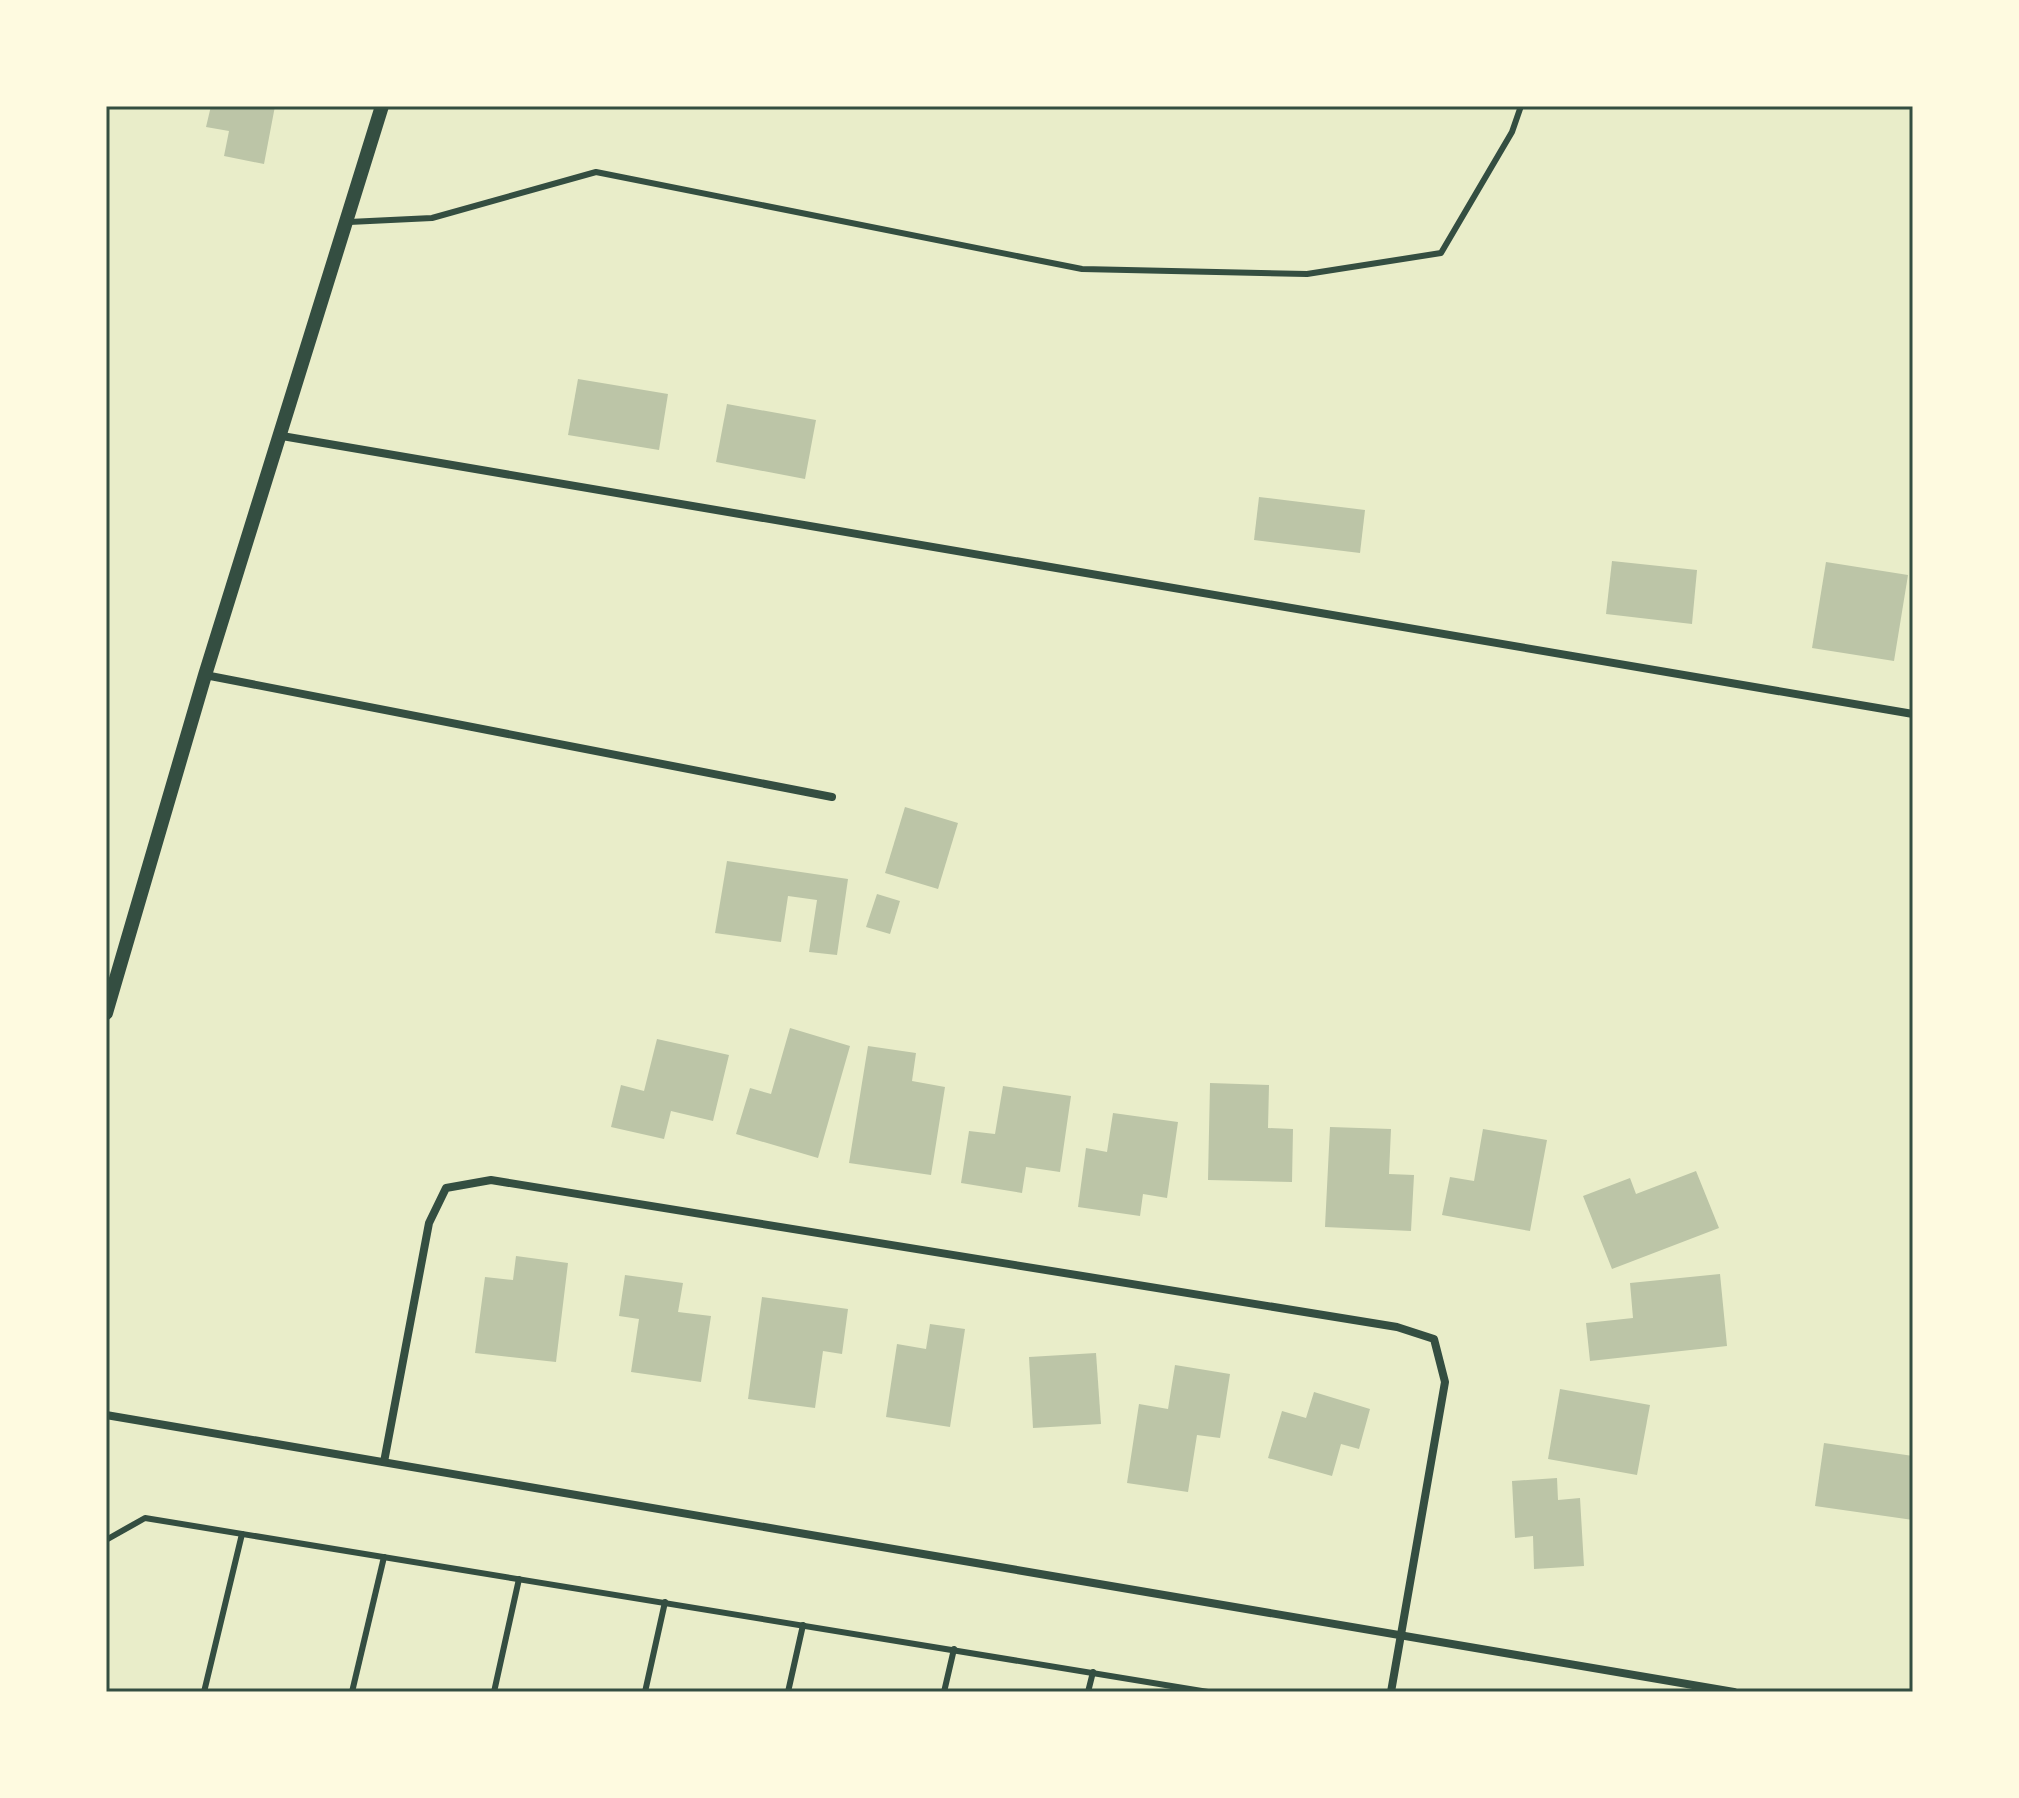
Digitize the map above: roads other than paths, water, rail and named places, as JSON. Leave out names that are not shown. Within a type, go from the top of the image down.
[{"type":"street","points":[[106,1013],[205,675],[349,222],[382,106]]},
{"type":"street","points":[[282,436],[1913,714]]},
{"type":"street","points":[[205,675],[832,797]]},
{"type":"street","points":[[384,1462],[429,1223],[446,1188],[491,1180],[1397,1327],[1434,1339],[1445,1382],[1391,1692]]},
{"type":"street","points":[[106,1415],[1734,1692]]},
{"type":"lane","points":[[349,222],[432,218],[596,172],[1082,269],[1307,274],[1441,253],[1512,132],[1521,106]]},
{"type":"lane","points":[[106,1540],[145,1518],[1208,1692]]},
{"type":"lane","points":[[204,1692],[242,1534]]},
{"type":"lane","points":[[352,1692],[384,1557]]},
{"type":"lane","points":[[494,1692],[519,1579]]},
{"type":"lane","points":[[645,1692],[665,1602]]},
{"type":"lane","points":[[788,1692],[803,1625]]},
{"type":"lane","points":[[944,1692],[954,1649]]},
{"type":"lane","points":[[1088,1692],[1093,1672]]}]
